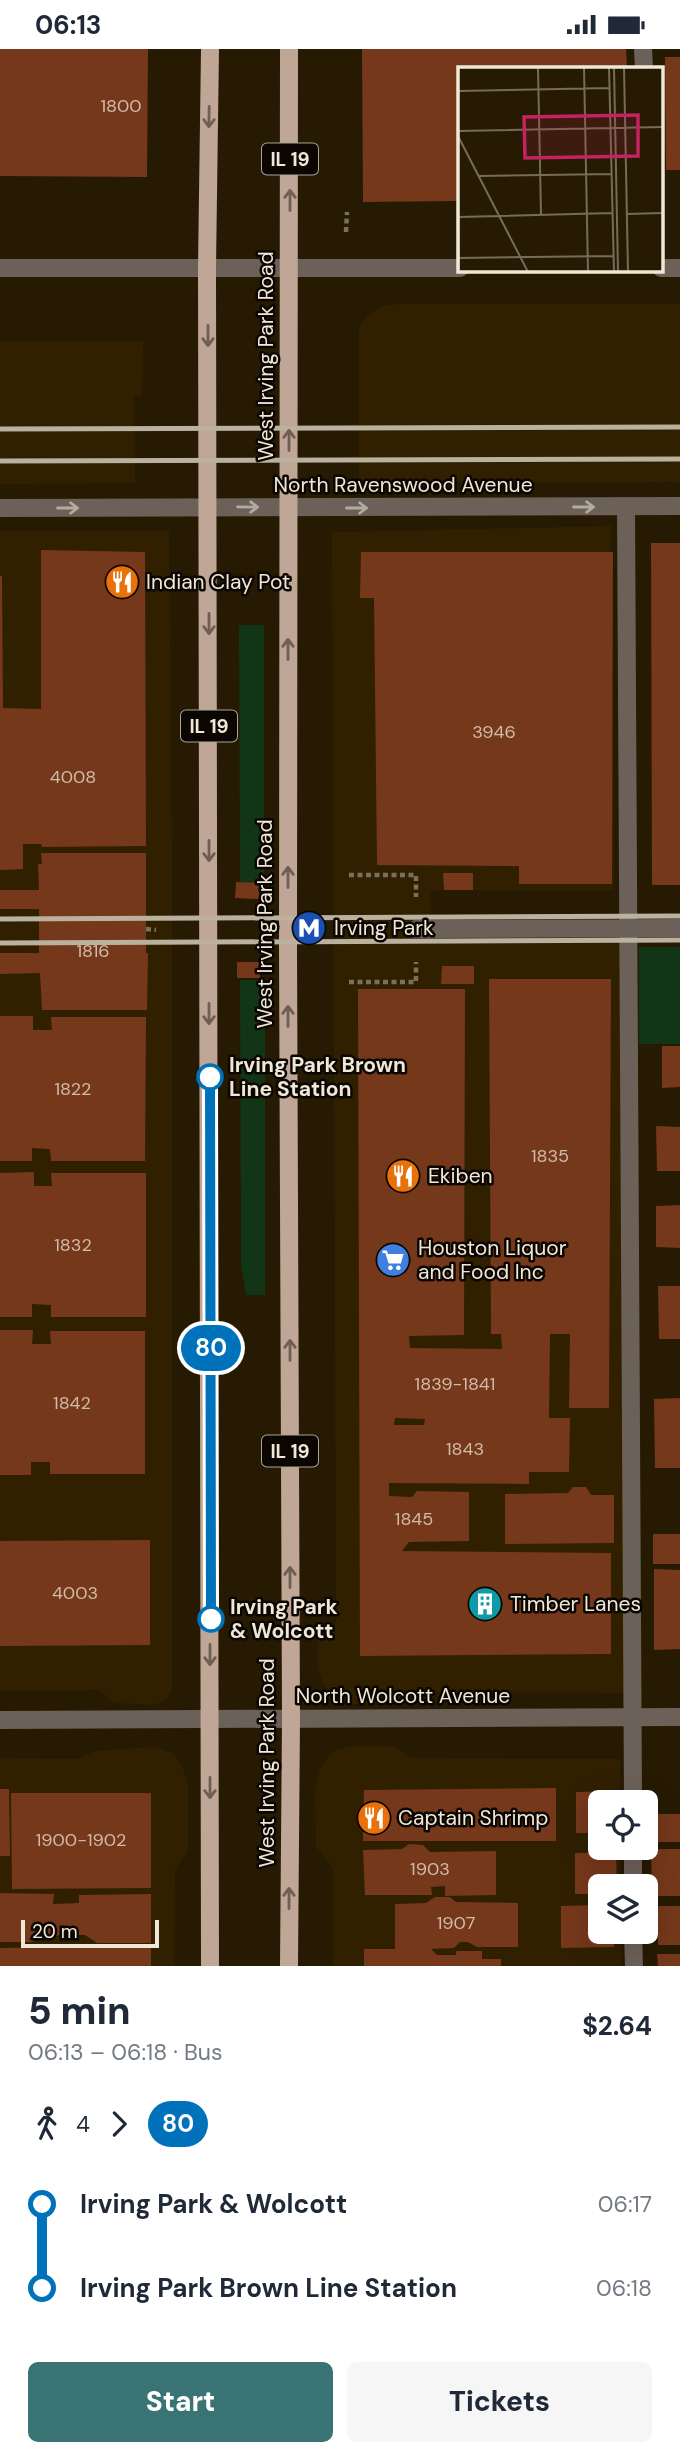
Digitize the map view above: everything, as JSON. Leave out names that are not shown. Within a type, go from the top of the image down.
[{"type":"main road","name":"IL 19","points":[[210,49],[207,268],[210,1966]]},
{"type":"main road","name":"West Irving Park Road","points":[[289,49],[289,1966]]},
{"type":"street","points":[[643,49],[644,67]]},
{"type":"street","points":[[0,268],[458,268]]},
{"type":"street","points":[[662,268],[680,268]]},
{"type":"street","points":[[626,506],[633,1790]]},
{"type":"street","name":"North Ravenswood Avenue","points":[[0,508],[680,506]]},
{"type":"street","points":[[416,929],[680,928]]},
{"type":"street","name":"North Wolcott Avenue","points":[[0,1720],[680,1717]]},
{"type":"street","points":[[634,1944],[634,1966]]},
{"type":"path","points":[[346,232],[347,212]]},
{"type":"path","points":[[146,929],[156,930]]},
{"type":"shaded area","points":[[680,304],[680,482],[359,483],[359,327],[369,314],[382,306]]},
{"type":"shaded area","points":[[0,341],[143,341],[142,395],[134,396],[135,483],[0,484]]},
{"type":"shaded area","points":[[611,526],[614,890],[430,890],[431,928],[628,929],[632,1693],[405,1692],[395,1704],[351,1704],[337,1697],[323,1684],[318,1667],[318,1641],[336,1623],[332,532]]},
{"type":"shaded area","points":[[0,531],[169,531],[172,852],[172,1690],[165,1701],[153,1705],[115,1703],[98,1690],[0,1691]]},
{"type":"shaded area","points":[[351,1746],[395,1746],[412,1758],[620,1759],[620,1790],[588,1790],[588,1860],[620,1860],[621,1874],[588,1874],[588,1944],[621,1944],[621,1966],[333,1966],[333,1868],[316,1847],[315,1793],[320,1768],[334,1751]]},
{"type":"shaded area","points":[[154,1747],[172,1753],[183,1768],[188,1784],[188,1851],[175,1870],[174,1966],[0,1966],[0,1758],[77,1759],[96,1751]]},
{"type":"green space","points":[[239,625],[264,625],[264,883],[240,883]]},
{"type":"green space","points":[[639,947],[680,947],[680,1044],[639,1044]]},
{"type":"green space","points":[[240,980],[265,980],[265,1295],[246,1295],[241,1264]]},
{"type":"building","points":[[0,49],[148,49],[147,177],[0,176]]},
{"type":"building","points":[[362,49],[626,49],[627,67],[458,67],[458,201],[363,202]]},
{"type":"building","points":[[665,57],[680,57],[680,170],[666,170]]},
{"type":"building","points":[[651,543],[680,543],[680,885],[652,885]]},
{"type":"building","points":[[41,550],[145,552],[146,846],[42,847],[41,844],[23,844],[23,869],[0,870],[0,576],[3,708],[41,709]]},
{"type":"building","points":[[361,552],[613,552],[612,884],[519,884],[519,866],[377,865],[374,598],[360,598]]},
{"type":"building","points":[[41,853],[146,853],[147,1010],[42,1010],[40,973],[0,974],[0,953],[39,953],[39,909],[0,909],[0,890],[39,890],[38,864],[42,864]]},
{"type":"building","points":[[443,873],[473,873],[473,890],[444,890]]},
{"type":"building","points":[[236,882],[259,883],[259,899],[235,898]]},
{"type":"building","points":[[237,962],[260,962],[260,978],[237,978]]},
{"type":"building","points":[[442,966],[474,966],[474,984],[441,984]]},
{"type":"building","points":[[489,979],[611,979],[609,1408],[569,1408],[570,1334],[550,1334],[549,1418],[570,1418],[569,1472],[529,1472],[529,1484],[389,1483],[389,1496],[412,1497],[417,1491],[469,1492],[469,1541],[409,1542],[402,1551],[611,1553],[611,1654],[360,1656],[358,989],[465,989],[464,1335],[409,1336],[410,1348],[502,1349],[501,1334],[491,1334]],"holes":[[[395,1418],[425,1419],[424,1425],[394,1425]]]},
{"type":"building","points":[[0,1016],[33,1016],[33,1030],[52,1030],[51,1017],[146,1017],[145,1161],[51,1161],[50,1149],[32,1148],[32,1161],[0,1161]]},
{"type":"building","points":[[662,1046],[680,1046],[680,1087],[662,1088]]},
{"type":"building","points":[[656,1126],[680,1127],[680,1171],[657,1171]]},
{"type":"building","points":[[34,1172],[34,1186],[52,1186],[51,1173],[146,1173],[146,1317],[51,1317],[51,1305],[32,1304],[32,1317],[0,1317],[0,1173]]},
{"type":"building","points":[[680,1205],[680,1248],[656,1247],[656,1206]]},
{"type":"building","points":[[658,1286],[680,1286],[680,1339],[659,1339]]},
{"type":"building","points":[[0,1330],[33,1330],[32,1344],[51,1344],[50,1331],[145,1331],[145,1474],[50,1474],[50,1462],[31,1462],[31,1475],[0,1475]]},
{"type":"building","points":[[680,1398],[680,1468],[655,1468],[654,1399]]},
{"type":"building","points":[[573,1487],[586,1487],[591,1495],[614,1495],[614,1543],[505,1544],[505,1494],[568,1493]]},
{"type":"building","points":[[653,1534],[680,1534],[680,1564],[653,1564]]},
{"type":"building","points":[[150,1540],[150,1645],[0,1646],[0,1541]]},
{"type":"building","points":[[654,1569],[680,1570],[680,1649],[654,1650]]},
{"type":"building","points":[[556,1788],[556,1841],[363,1841],[364,1790]]},
{"type":"building","points":[[0,1789],[9,1789],[10,1856],[0,1856]]},
{"type":"building","points":[[576,1792],[588,1792],[588,1833],[576,1833]]},
{"type":"building","points":[[11,1793],[151,1793],[151,1888],[12,1889]]},
{"type":"building","points":[[658,1814],[680,1814],[680,1842],[658,1842]]},
{"type":"building","points":[[409,1844],[423,1845],[430,1852],[496,1851],[496,1895],[445,1896],[445,1886],[431,1887],[432,1895],[365,1895],[363,1850],[402,1849]]},
{"type":"building","points":[[658,1849],[680,1849],[680,1896],[658,1896],[658,1874],[652,1874],[651,1860],[658,1860]]},
{"type":"building","points":[[575,1853],[588,1853],[588,1860],[616,1860],[617,1874],[588,1874],[588,1894],[575,1894]]},
{"type":"building","points":[[0,1893],[54,1894],[53,1904],[79,1903],[79,1895],[151,1894],[151,1943],[97,1943],[85,1935],[61,1934],[34,1938],[33,1942],[0,1942]]},
{"type":"building","points":[[435,1897],[450,1897],[456,1902],[518,1903],[518,1947],[477,1947],[468,1942],[460,1942],[454,1948],[431,1949],[437,1955],[456,1955],[456,1951],[482,1951],[482,1959],[501,1959],[501,1966],[364,1966],[364,1949],[395,1949],[395,1904],[426,1903]]},
{"type":"building","points":[[588,1905],[588,1944],[614,1944],[614,1947],[561,1948],[561,1906]]},
{"type":"building","points":[[658,1906],[680,1906],[680,1945],[658,1944]]},
{"type":"building","points":[[151,1946],[151,1966],[0,1966],[0,1948]]},
{"type":"building","points":[[657,1954],[680,1954],[680,1966],[658,1966]]},
{"type":"railway","points":[[0,429],[680,427]]},
{"type":"railway","points":[[0,461],[680,459]]},
{"type":"railway","points":[[0,919],[680,916]]},
{"type":"railway","points":[[0,943],[680,940]]},
{"type":"bus line","name":"80","points":[[210,1077],[211,1619]]},
{"type":"place","name":"Indian Clay Pot","points":[[122,582]]},
{"type":"place","name":"Irving Park","points":[[309,928]]},
{"type":"place","name":"Irving Park Brown Line Station","points":[[210,1077]]},
{"type":"place","name":"Ekiben","points":[[403,1176]]},
{"type":"place","name":"Houston Liquor and Food Inc","points":[[393,1260]]},
{"type":"place","name":"Timber Lanes","points":[[485,1604]]},
{"type":"place","name":"Irving Park & Wolcott","points":[[211,1619]]},
{"type":"place","name":"Captain Shrimp","points":[[374,1818]]}]
